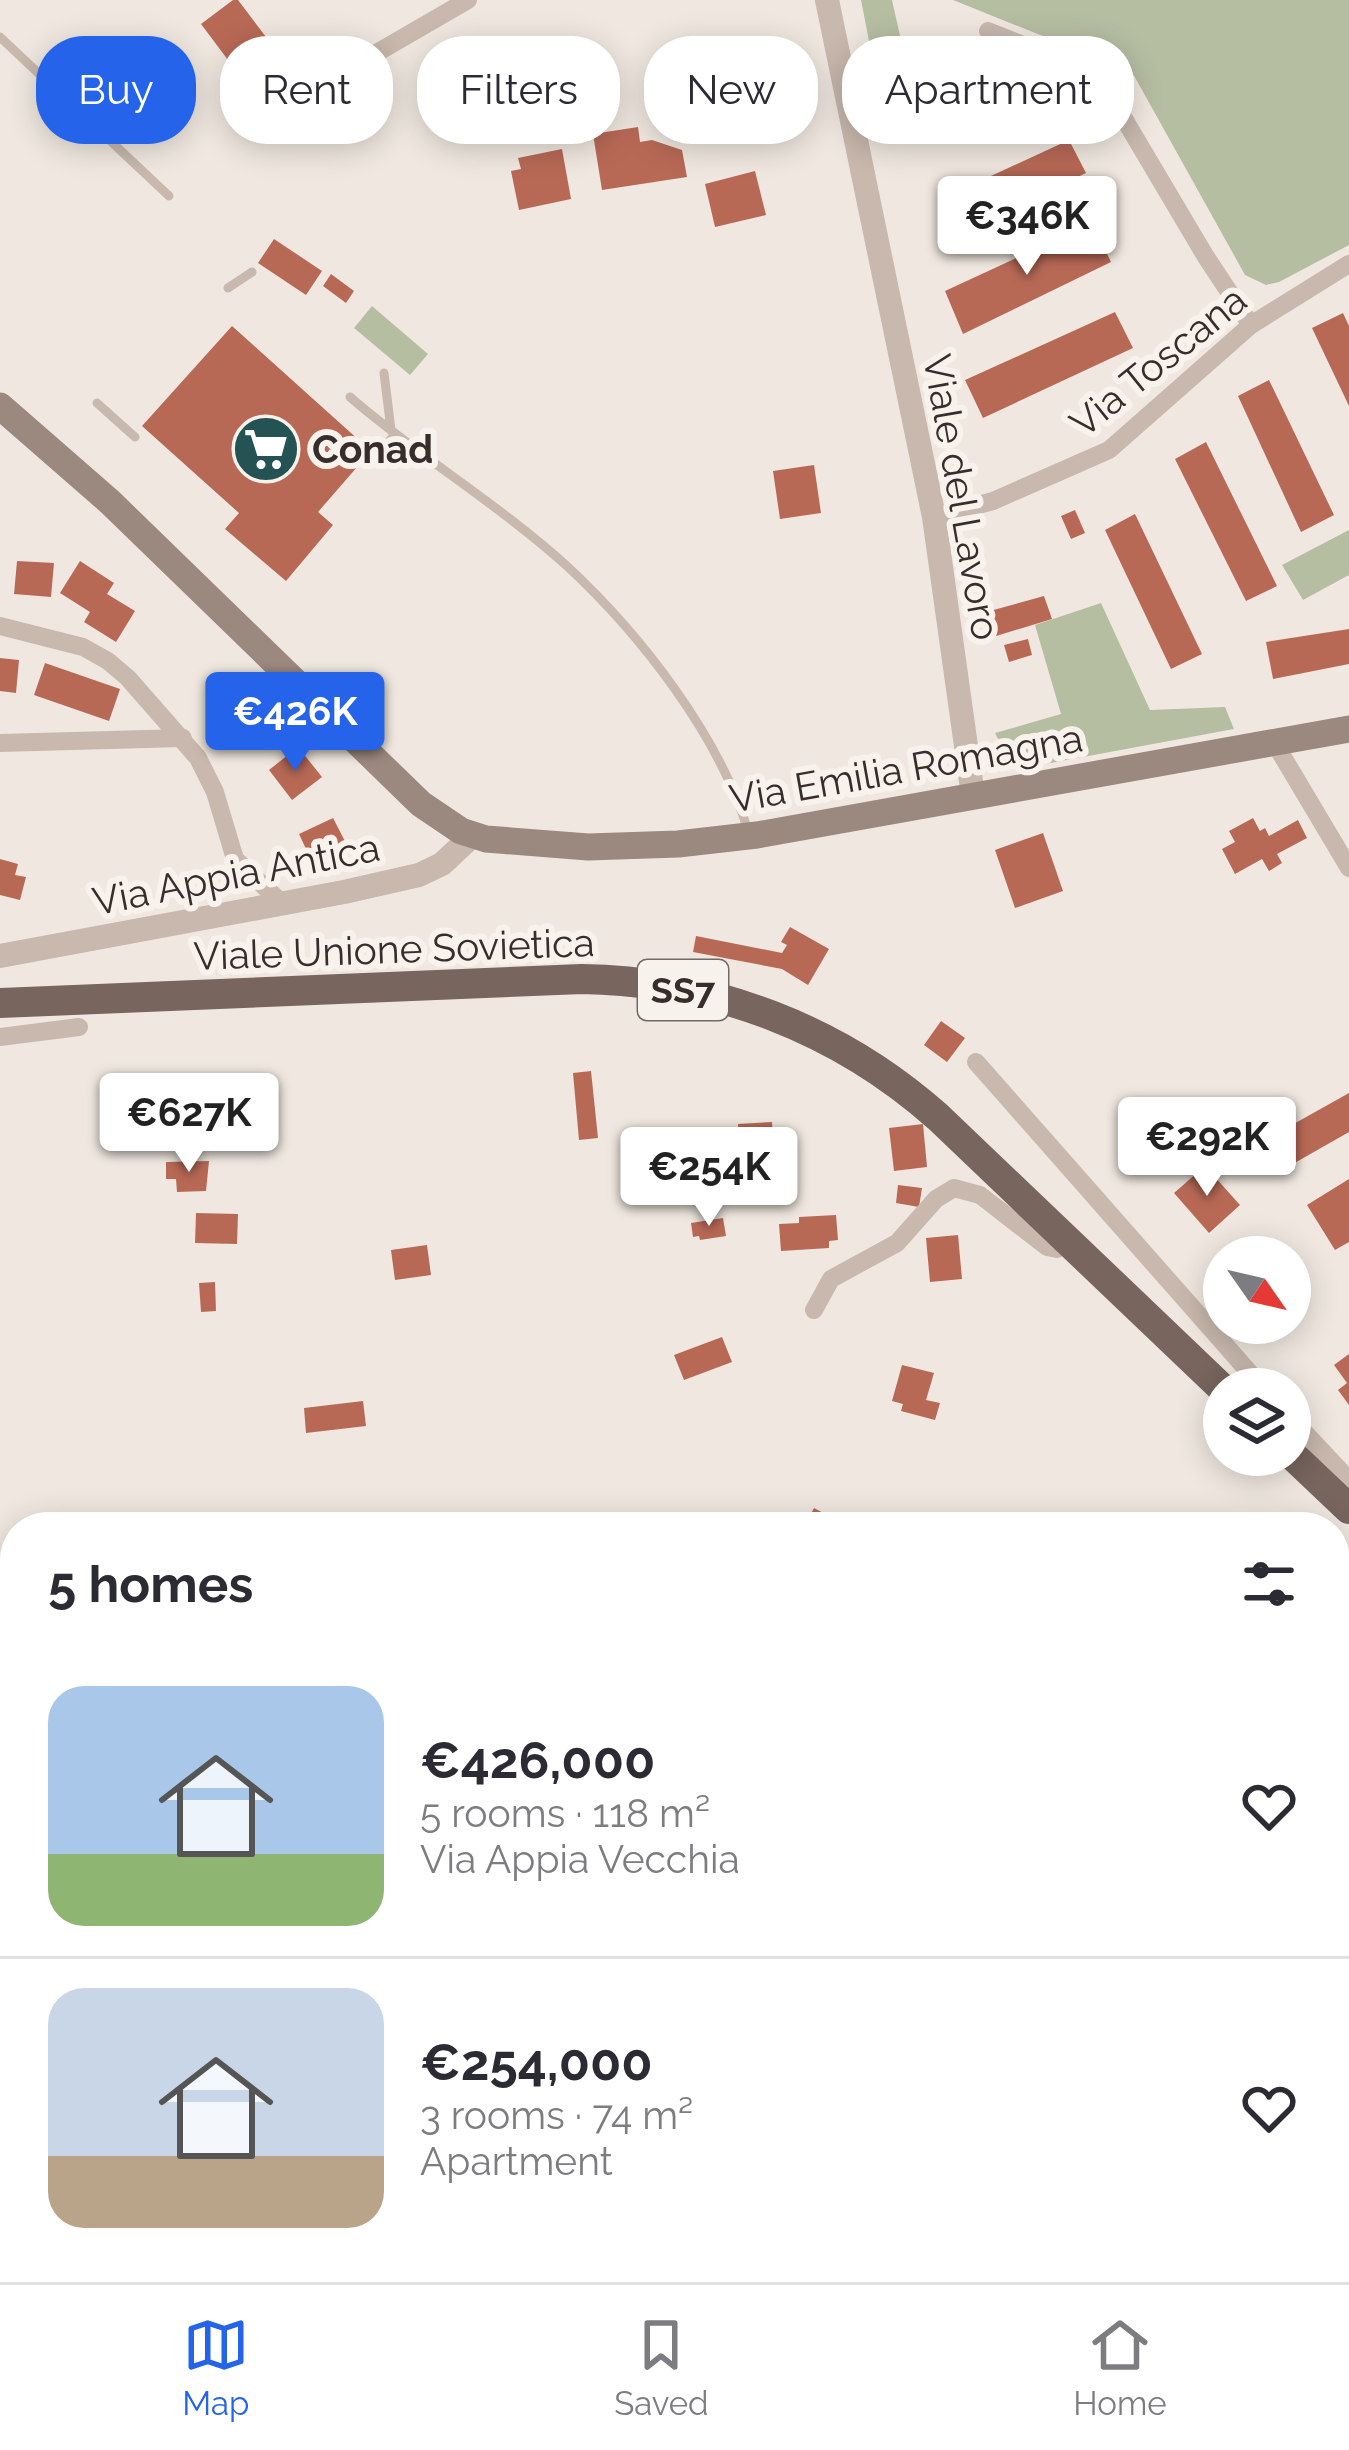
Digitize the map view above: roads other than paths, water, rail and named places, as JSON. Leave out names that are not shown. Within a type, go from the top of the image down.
[{"type":"main road","points":[[0,406],[110,502],[421,804],[473,836]]},
{"type":"main road","name":"Via Emilia Romagna","points":[[473,836],[610,848],[749,836],[1349,729]]},
{"type":"main road","name":"Viale Unione Sovietica","points":[[0,1003],[79,1020],[582,980],[650,984],[718,997],[819,1036],[894,1081],[1203,1370]]},
{"type":"main road","points":[[1311,1473],[1349,1509]]},
{"type":"street","points":[[393,44],[468,0]]},
{"type":"street","name":"Viale del Lavoro","points":[[827,0],[934,517],[973,796]]},
{"type":"street","points":[[988,31],[1064,62],[1107,90],[1205,257],[1251,325]]},
{"type":"street","name":"Via Toscana","points":[[934,517],[1000,499],[1109,451],[1251,325],[1349,264]]},
{"type":"street","points":[[0,626],[71,644],[107,661],[183,738],[210,780],[235,860],[283,904]]},
{"type":"street","points":[[0,743],[183,738]]},
{"type":"street","points":[[1274,742],[1348,863]]},
{"type":"street","name":"Via Appia Antica","points":[[0,956],[419,875],[442,864],[473,836]]},
{"type":"street","points":[[0,1037],[79,1020]]},
{"type":"street","points":[[976,1062],[1246,1368]]},
{"type":"street","points":[[814,1310],[831,1280],[897,1244],[942,1194],[954,1188],[980,1195],[1047,1247],[1057,1249],[1068,1241]]},
{"type":"street","points":[[1311,1439],[1349,1480]]},
{"type":"lane","points":[[0,38],[169,196]]},
{"type":"lane","points":[[228,288],[252,272]]},
{"type":"lane","points":[[384,374],[387,416],[394,435]]},
{"type":"lane","points":[[350,397],[566,566],[606,606],[669,682],[710,747],[740,806],[749,836]]},
{"type":"lane","points":[[97,403],[135,437]]},
{"type":"lane","points":[[377,457],[394,435]]},
{"type":"place","name":"Conad","points":[[266,449]]}]
